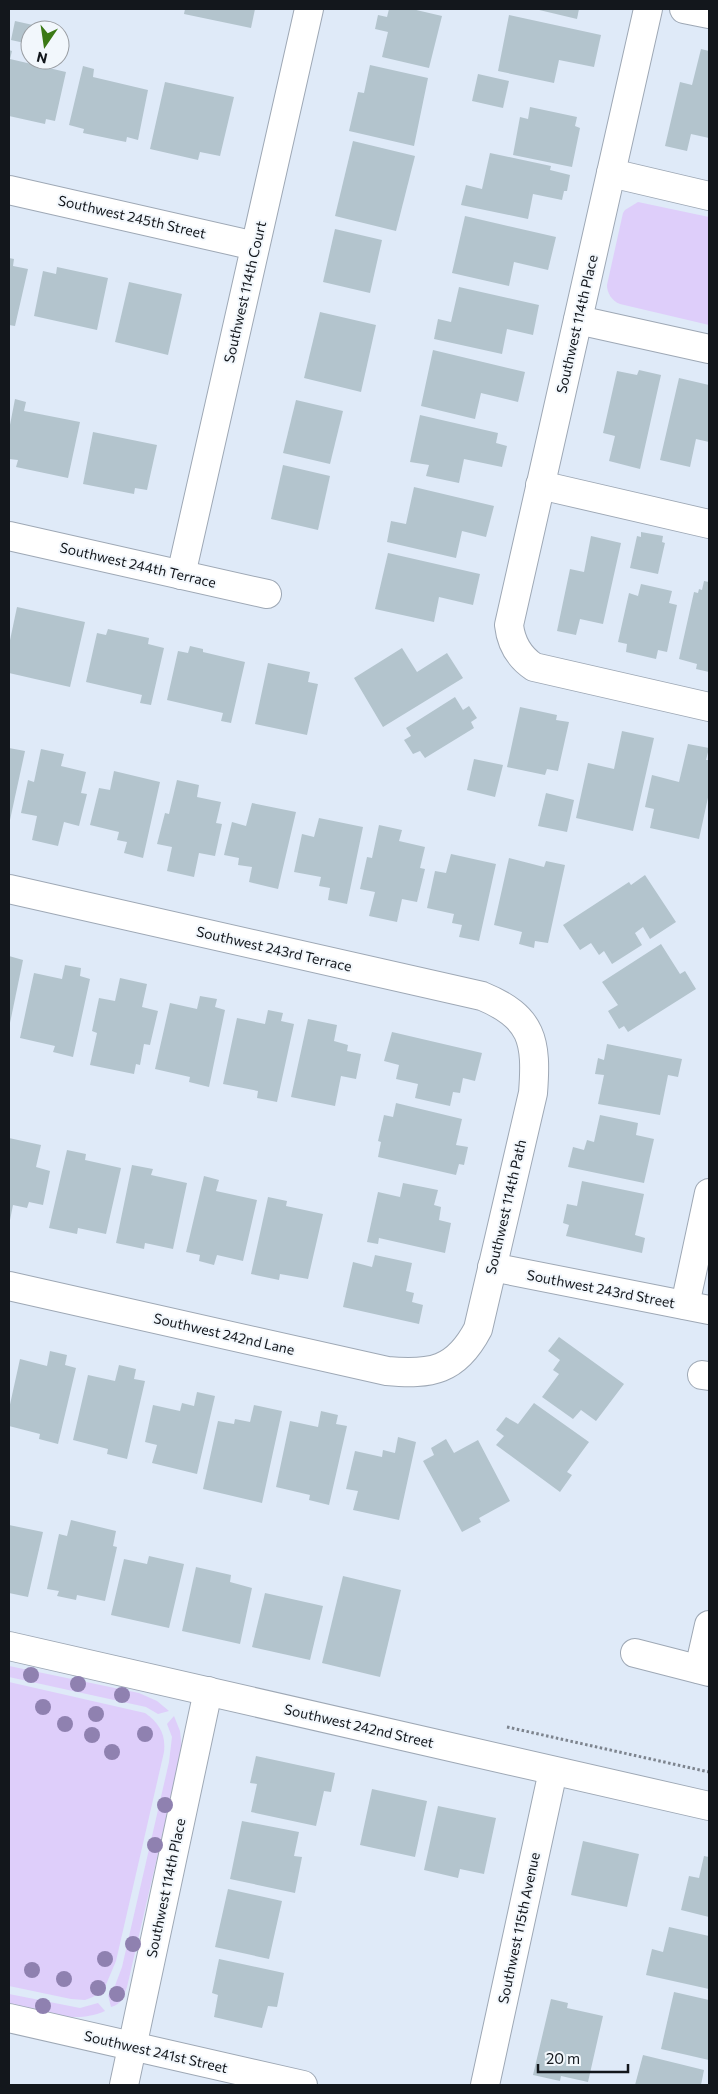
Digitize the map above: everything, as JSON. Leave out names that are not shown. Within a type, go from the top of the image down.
[{"type":"street","name":"Southwest 114th Court","points":[[181,575],[309,9]]},
{"type":"street","name":"Southwest 114th Place","points":[[648,9],[510,620],[512,640],[521,656],[534,667],[709,707]]},
{"type":"street","points":[[684,9],[709,14]]},
{"type":"street","points":[[611,173],[709,196]]},
{"type":"street","name":"Southwest 245th Street","points":[[9,190],[255,246]]},
{"type":"street","points":[[578,320],[709,349]]},
{"type":"street","points":[[540,485],[709,524]]},
{"type":"street","name":"Southwest 244th Terrace","points":[[9,536],[267,594]]},
{"type":"street","name":"Southwest 243rd Terrace","points":[[9,889],[482,996],[501,1004],[517,1015],[528,1030]]},
{"type":"street","name":"Southwest 114th Path","points":[[440,1369],[453,1362],[462,1353],[478,1329],[533,1093],[535,1071],[533,1049],[528,1030]]},
{"type":"street","points":[[697,1308],[709,1194]]},
{"type":"street","name":"Southwest 243rd Street","points":[[492,1267],[697,1308]]},
{"type":"street","name":"Southwest 242nd Lane","points":[[9,1286],[387,1371],[405,1373],[440,1369]]},
{"type":"street","points":[[634,1653],[704,1670],[709,1625]]},
{"type":"street","name":"Southwest 242nd Street","points":[[9,1646],[709,1806]]},
{"type":"street","name":"Southwest 114th Place","points":[[124,2085],[208,1691]]},
{"type":"street","name":"Southwest 115th Avenue","points":[[485,2085],[553,1771]]},
{"type":"street","name":"Southwest 241st Street","points":[[9,2018],[303,2085]]},
{"type":"path","points":[[500,1726],[709,1772]]},
{"type":"shaded area","points":[[638,202],[709,217],[709,325],[620,304],[610,296],[607,285],[623,213]]},
{"type":"shaded area","points":[[9,1666],[139,1693],[157,1701],[169,1711],[158,1714],[146,1707],[9,1677]]},
{"type":"shaded area","points":[[9,1682],[145,1713],[158,1725],[163,1734],[164,1752],[116,1961],[105,1987],[93,1997],[85,2000],[71,1999],[9,1986]]},
{"type":"shaded area","points":[[174,1716],[180,1731],[182,1750],[127,1987],[120,2002],[111,2007],[108,1995],[113,1991],[122,1967],[169,1762],[172,1737],[167,1724]]},
{"type":"shaded area","points":[[9,1994],[80,2008],[98,2003],[105,2011],[82,2017],[45,2013],[9,2004]]},
{"type":"building","points":[[185,9],[255,9],[251,28],[184,14]]},
{"type":"building","points":[[389,9],[412,9],[442,16],[429,68],[382,57],[388,32],[375,29],[378,15],[387,17]]},
{"type":"building","points":[[535,9],[579,9],[577,19]]},
{"type":"building","points":[[509,15],[601,35],[594,67],[559,60],[554,83],[498,71]]},
{"type":"building","points":[[15,21],[20,22],[20,42],[11,40]]},
{"type":"building","points":[[701,49],[709,51],[709,138],[691,134],[687,151],[665,146],[680,82],[692,85]]},
{"type":"building","points":[[9,50],[12,51],[10,59],[20,61],[20,70],[57,70],[66,72],[55,121],[46,119],[45,124],[9,116]]},
{"type":"building","points":[[370,65],[428,78],[414,146],[349,131],[358,92],[364,93]]},
{"type":"building","points":[[83,66],[94,69],[93,77],[148,90],[138,140],[127,137],[126,142],[83,133],[84,129],[69,125]]},
{"type":"building","points":[[478,74],[509,81],[503,108],[472,101]]},
{"type":"building","points":[[165,82],[234,97],[220,156],[200,152],[198,160],[150,149]]},
{"type":"building","points":[[530,107],[577,117],[575,126],[580,128],[572,167],[513,155],[520,117],[528,119]]},
{"type":"building","points":[[353,141],[415,156],[396,231],[335,216]]},
{"type":"building","points":[[490,153],[551,166],[550,170],[570,175],[567,191],[564,191],[562,200],[533,194],[528,219],[461,205],[466,185],[482,189]]},
{"type":"building","points":[[465,216],[556,237],[548,270],[514,262],[509,286],[452,273]]},
{"type":"building","points":[[335,229],[382,240],[370,293],[323,282]]},
{"type":"building","points":[[9,258],[14,259],[13,266],[28,269],[15,326],[9,325]]},
{"type":"building","points":[[57,267],[108,278],[97,330],[34,316],[43,271],[56,274]]},
{"type":"building","points":[[129,282],[182,294],[168,355],[115,342]]},
{"type":"building","points":[[459,287],[539,305],[533,335],[507,329],[502,354],[434,339],[438,319],[451,322]]},
{"type":"building","points":[[320,312],[376,325],[361,392],[304,378]]},
{"type":"building","points":[[433,350],[525,372],[518,402],[481,393],[475,419],[421,406]]},
{"type":"building","points":[[639,370],[661,375],[640,469],[609,461],[615,436],[603,433],[617,371],[637,375]]},
{"type":"building","points":[[679,378],[709,385],[709,442],[696,439],[690,467],[660,460]]},
{"type":"building","points":[[15,399],[26,402],[24,411],[80,422],[68,478],[16,467],[18,460],[9,459],[9,430]]},
{"type":"building","points":[[296,400],[343,411],[330,464],[283,453]]},
{"type":"building","points":[[420,415],[498,433],[496,443],[507,446],[502,467],[464,459],[459,483],[426,476],[429,465],[410,462]]},
{"type":"building","points":[[93,432],[157,445],[147,490],[135,488],[134,494],[83,484]]},
{"type":"building","points":[[283,465],[330,476],[318,530],[271,519]]},
{"type":"building","points":[[414,487],[494,506],[486,537],[462,531],[456,558],[387,542],[391,521],[406,524]]},
{"type":"building","points":[[641,532],[663,536],[662,542],[665,543],[658,574],[630,568],[637,536],[641,537]]},
{"type":"building","points":[[591,536],[621,543],[603,624],[580,619],[576,635],[557,631],[570,569],[584,572]]},
{"type":"building","points":[[388,553],[480,574],[473,605],[439,597],[434,622],[375,609]]},
{"type":"building","points":[[704,581],[709,582],[709,672],[696,669],[697,664],[679,659],[694,592],[698,593],[699,589],[702,590]]},
{"type":"building","points":[[641,584],[672,591],[669,603],[677,605],[667,652],[658,650],[656,659],[626,652],[627,644],[618,642],[629,593],[638,596]]},
{"type":"building","points":[[17,607],[85,622],[70,687],[9,673],[9,645]]},
{"type":"building","points":[[108,629],[149,638],[148,644],[164,648],[151,705],[140,703],[142,695],[86,682],[97,633],[106,635]]},
{"type":"building","points":[[190,646],[203,649],[203,652],[245,662],[231,723],[221,721],[223,713],[167,700],[178,651],[188,653]]},
{"type":"building","points":[[402,648],[417,672],[447,653],[463,678],[383,727],[354,678]]},
{"type":"building","points":[[268,663],[310,672],[308,682],[318,684],[307,735],[255,724]]},
{"type":"building","points":[[455,697],[463,710],[469,706],[477,718],[471,722],[474,728],[425,758],[420,751],[413,754],[404,740],[411,736],[406,728]]},
{"type":"building","points":[[520,707],[557,715],[556,720],[569,722],[558,771],[547,769],[545,775],[507,767]]},
{"type":"building","points":[[622,731],[654,738],[633,831],[576,818],[588,763],[614,769]]},
{"type":"building","points":[[688,744],[709,748],[706,760],[709,760],[709,793],[699,839],[650,828],[654,809],[645,807],[652,775],[679,782]]},
{"type":"building","points":[[9,748],[25,751],[10,820],[9,819]]},
{"type":"building","points":[[41,749],[64,754],[61,766],[86,772],[81,793],[87,794],[79,826],[64,822],[58,846],[32,840],[37,816],[21,813],[28,780],[34,782]]},
{"type":"building","points":[[474,759],[503,765],[495,797],[467,790]]},
{"type":"building","points":[[114,771],[160,782],[143,858],[124,853],[127,842],[117,840],[119,832],[90,825],[99,788],[110,790]]},
{"type":"building","points":[[177,780],[199,785],[197,797],[221,802],[216,823],[222,824],[215,856],[199,853],[194,877],[167,871],[172,847],[157,844],[165,813],[169,814]]},
{"type":"building","points":[[546,793],[574,800],[567,832],[538,826]]},
{"type":"building","points":[[252,803],[296,812],[278,889],[249,882],[252,867],[238,865],[239,858],[224,855],[232,822],[246,826]]},
{"type":"building","points":[[319,818],[363,827],[347,904],[328,900],[330,888],[319,886],[321,877],[294,872],[302,834],[314,837]]},
{"type":"building","points":[[379,825],[402,830],[399,841],[425,847],[420,868],[425,869],[417,902],[402,899],[397,922],[369,916],[375,892],[360,889],[367,857],[372,858]]},
{"type":"building","points":[[451,854],[496,864],[479,941],[459,937],[462,925],[452,923],[454,914],[427,908],[435,871],[446,873]]},
{"type":"building","points":[[509,858],[544,867],[546,861],[565,865],[548,943],[535,941],[534,948],[519,944],[522,932],[494,925]]},
{"type":"building","points":[[645,875],[676,922],[650,939],[643,927],[635,933],[642,945],[612,964],[604,951],[599,955],[591,943],[580,950],[563,925],[629,882],[631,885]]},
{"type":"building","points":[[661,944],[680,974],[685,971],[696,989],[628,1032],[624,1026],[619,1029],[608,1011],[618,1005],[602,982]]},
{"type":"building","points":[[9,956],[23,960],[10,1023],[9,1023]]},
{"type":"building","points":[[65,965],[81,968],[80,976],[90,979],[73,1057],[53,1052],[55,1046],[20,1038],[34,973],[62,979]]},
{"type":"building","points":[[120,978],[147,984],[142,1007],[158,1011],[150,1045],[144,1044],[140,1065],[136,1064],[134,1074],[90,1065],[97,1033],[92,1031],[99,998],[115,1001]]},
{"type":"building","points":[[200,996],[217,999],[215,1007],[225,1010],[209,1087],[189,1082],[190,1077],[155,1069],[170,1003],[197,1009]]},
{"type":"building","points":[[268,1010],[283,1013],[281,1021],[294,1024],[277,1102],[257,1098],[258,1091],[223,1084],[237,1018],[265,1024]]},
{"type":"building","points":[[308,1019],[337,1025],[334,1041],[348,1045],[347,1051],[361,1054],[356,1079],[341,1076],[335,1106],[291,1097]]},
{"type":"building","points":[[392,1032],[482,1053],[475,1081],[463,1078],[460,1093],[453,1092],[450,1106],[415,1098],[418,1084],[396,1079],[399,1065],[384,1061]]},
{"type":"building","points":[[607,1044],[682,1059],[678,1077],[668,1075],[660,1115],[598,1104],[604,1075],[595,1074],[598,1058],[604,1060]]},
{"type":"building","points":[[396,1103],[462,1119],[456,1145],[468,1147],[464,1165],[459,1164],[456,1175],[378,1157],[381,1142],[378,1141],[384,1115],[393,1117]]},
{"type":"building","points":[[600,1115],[638,1123],[636,1135],[654,1139],[644,1183],[568,1167],[573,1147],[584,1150],[587,1140],[594,1142]]},
{"type":"building","points":[[9,1138],[41,1145],[36,1167],[50,1171],[43,1205],[29,1202],[27,1208],[13,1205],[10,1220]]},
{"type":"building","points":[[67,1150],[86,1154],[85,1160],[121,1168],[106,1234],[78,1228],[77,1234],[49,1228]]},
{"type":"building","points":[[132,1165],[153,1169],[151,1175],[187,1183],[173,1249],[145,1243],[144,1249],[116,1243]]},
{"type":"building","points":[[204,1176],[219,1180],[216,1191],[257,1200],[243,1261],[217,1255],[214,1265],[199,1261],[200,1255],[186,1252]]},
{"type":"building","points":[[582,1181],[644,1194],[635,1235],[645,1238],[642,1253],[566,1236],[569,1225],[563,1223],[567,1204],[577,1206]]},
{"type":"building","points":[[403,1183],[438,1190],[434,1205],[441,1207],[439,1220],[451,1223],[445,1253],[379,1238],[378,1244],[367,1242],[378,1192],[400,1197]]},
{"type":"building","points":[[268,1197],[287,1201],[286,1206],[323,1214],[308,1279],[280,1274],[279,1280],[251,1274]]},
{"type":"building","points":[[375,1255],[412,1263],[406,1291],[414,1293],[412,1302],[423,1305],[419,1324],[343,1307],[353,1262],[372,1267]]},
{"type":"building","points":[[559,1337],[624,1384],[596,1421],[581,1410],[573,1419],[542,1397],[559,1374],[553,1370],[560,1360],[548,1351]]},
{"type":"building","points":[[50,1351],[67,1355],[65,1365],[76,1368],[58,1444],[39,1439],[40,1434],[9,1426],[9,1409],[20,1359],[47,1366]]},
{"type":"building","points":[[119,1365],[136,1369],[134,1379],[145,1381],[127,1459],[107,1454],[108,1449],[73,1440],[88,1375],[115,1381]]},
{"type":"building","points":[[197,1392],[215,1396],[197,1474],[152,1463],[157,1445],[145,1442],[153,1405],[180,1411],[182,1403],[194,1406]]},
{"type":"building","points":[[534,1403],[589,1442],[567,1472],[572,1475],[560,1492],[496,1445],[504,1436],[496,1430],[506,1417],[518,1424]]},
{"type":"building","points":[[254,1405],[282,1411],[262,1503],[203,1489],[218,1421],[234,1424],[235,1419],[250,1422]]},
{"type":"building","points":[[321,1411],[338,1415],[336,1424],[347,1426],[329,1505],[309,1500],[310,1495],[276,1487],[290,1421],[318,1427]]},
{"type":"building","points":[[398,1437],[416,1442],[399,1520],[353,1510],[358,1491],[346,1489],[355,1451],[382,1457],[383,1450],[395,1453]]},
{"type":"building","points":[[446,1439],[454,1453],[478,1440],[510,1501],[479,1518],[481,1522],[462,1532],[423,1461],[434,1455],[431,1448]]},
{"type":"building","points":[[71,1520],[116,1531],[113,1546],[117,1547],[105,1601],[77,1595],[76,1600],[57,1596],[59,1591],[47,1589],[59,1534],[67,1536]]},
{"type":"building","points":[[9,1525],[43,1532],[28,1597],[9,1593]]},
{"type":"building","points":[[149,1556],[184,1564],[169,1628],[111,1615],[124,1559],[147,1564]]},
{"type":"building","points":[[196,1567],[231,1575],[230,1582],[252,1588],[240,1644],[182,1631]]},
{"type":"building","points":[[343,1576],[401,1590],[380,1677],[322,1663]]},
{"type":"building","points":[[265,1593],[323,1606],[310,1660],[252,1647]]},
{"type":"building","points":[[256,1756],[335,1773],[331,1792],[324,1791],[316,1826],[251,1812],[257,1784],[250,1783]]},
{"type":"building","points":[[372,1789],[427,1801],[415,1857],[360,1845]]},
{"type":"building","points":[[438,1806],[496,1818],[484,1874],[460,1869],[458,1878],[424,1870]]},
{"type":"building","points":[[242,1821],[299,1832],[294,1856],[302,1857],[295,1893],[230,1879]]},
{"type":"building","points":[[583,1841],[639,1854],[627,1907],[571,1895]]},
{"type":"building","points":[[704,1856],[709,1857],[709,1917],[681,1910],[689,1876],[699,1878]]},
{"type":"building","points":[[228,1889],[282,1901],[269,1959],[215,1947]]},
{"type":"building","points":[[669,1927],[709,1936],[709,1989],[646,1975],[652,1949],[663,1952]]},
{"type":"building","points":[[219,1959],[284,1973],[277,2007],[268,2006],[262,2028],[214,2017],[218,1995],[212,1993]]},
{"type":"building","points":[[674,1992],[709,2000],[709,2060],[661,2049]]},
{"type":"building","points":[[551,1999],[568,2003],[567,2008],[603,2016],[588,2082],[561,2076],[560,2081],[533,2075]]},
{"type":"building","points":[[643,2055],[704,2070],[701,2085],[635,2085]]}]
